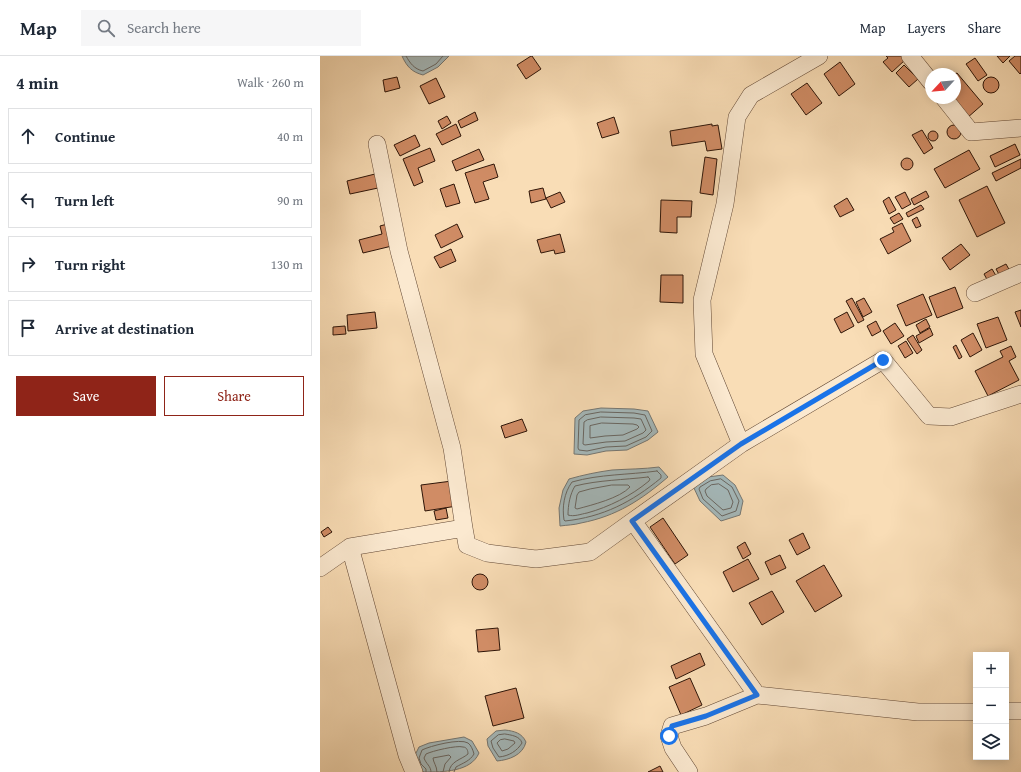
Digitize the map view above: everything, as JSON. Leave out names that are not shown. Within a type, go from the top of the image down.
[{"type":"street","points":[[741,444],[704,354],[702,300],[725,204],[737,117],[751,95],[819,56]]},
{"type":"street","points":[[910,56],[925,75]]},
{"type":"street","points":[[949,104],[970,132],[1021,128]]},
{"type":"street","points":[[377,144],[399,251],[452,448],[467,545],[487,553],[536,559],[590,552],[741,444],[883,360],[929,416],[951,417],[1021,394]]},
{"type":"street","points":[[975,293],[1021,273]]},
{"type":"street","points":[[632,521],[757,695]]},
{"type":"street","points":[[320,568],[350,547],[464,528]]},
{"type":"street","points":[[350,547],[407,755],[414,772]]},
{"type":"street","points":[[689,772],[673,748],[669,736],[672,726],[706,716],[757,695],[918,712],[973,712]]},
{"type":"street","points":[[1009,711],[1021,711]]},
{"type":"water","points":[[402,56],[449,56],[438,67],[423,75],[410,68]]},
{"type":"water","points":[[601,408],[648,411],[658,432],[648,440],[627,450],[606,451],[587,455],[574,454],[575,418],[583,411]]},
{"type":"water","points":[[659,467],[668,477],[648,493],[628,506],[594,520],[560,526],[559,508],[563,490],[569,479],[612,470]]},
{"type":"water","points":[[723,475],[735,485],[743,501],[740,515],[721,521],[700,501],[693,486],[708,477]]},
{"type":"water","points":[[505,730],[517,733],[522,736],[526,742],[522,750],[515,756],[497,761],[488,746],[487,739],[496,731]]},
{"type":"water","points":[[464,737],[472,741],[479,753],[470,764],[456,770],[439,772],[424,772],[417,766],[414,757],[419,747],[429,743]]},
{"type":"building","points":[[531,56],[541,69],[526,79],[517,65]]},
{"type":"building","points":[[886,56],[902,56],[905,60],[892,72],[883,62],[888,58]]},
{"type":"building","points":[[997,56],[1010,56],[1003,63]]},
{"type":"building","points":[[1015,56],[1021,56],[1020,74],[1009,61]]},
{"type":"building","points":[[975,58],[987,75],[978,81],[966,64]]},
{"type":"building","points":[[840,62],[855,84],[839,96],[824,74]]},
{"type":"building","points":[[904,65],[918,79],[909,87],[896,73]]},
{"type":"building","points":[[397,77],[400,88],[385,92],[383,80]]},
{"type":"building","points":[[988,77],[994,77],[999,82],[997,91],[994,93],[988,93],[983,88],[983,82]]},
{"type":"building","points":[[436,78],[445,97],[429,104],[420,86]]},
{"type":"building","points":[[961,78],[983,104],[967,118],[956,104],[961,104]]},
{"type":"building","points":[[807,83],[822,103],[806,115],[791,94]]},
{"type":"building","points":[[475,112],[478,120],[461,128],[458,121]]},
{"type":"building","points":[[447,116],[451,123],[442,129],[438,121]]},
{"type":"building","points":[[614,117],[619,133],[602,138],[597,123]]},
{"type":"building","points":[[456,124],[461,136],[442,145],[436,134]]},
{"type":"building","points":[[712,124],[712,126],[718,125],[722,149],[707,151],[705,141],[672,146],[670,131]]},
{"type":"building","points":[[954,125],[959,127],[961,132],[959,137],[954,139],[949,137],[947,132],[949,127]]},
{"type":"building","points":[[922,130],[933,148],[924,154],[912,135]]},
{"type":"building","points":[[931,131],[935,131],[938,136],[935,141],[931,141],[928,138],[928,134]]},
{"type":"building","points":[[415,135],[420,146],[400,156],[394,145]]},
{"type":"building","points":[[1015,144],[1020,155],[995,167],[990,156]]},
{"type":"building","points":[[430,148],[435,161],[418,168],[423,182],[414,186],[403,159]]},
{"type":"building","points":[[479,149],[484,160],[456,171],[452,161]]},
{"type":"building","points":[[969,150],[980,169],[945,188],[934,169]]},
{"type":"building","points":[[705,157],[717,159],[713,195],[700,193]]},
{"type":"building","points":[[905,158],[909,158],[913,164],[909,170],[905,170],[901,166],[901,162]]},
{"type":"building","points":[[1021,159],[1021,168],[996,181],[992,173]]},
{"type":"building","points":[[494,164],[498,177],[483,182],[489,199],[475,203],[465,173]]},
{"type":"building","points":[[375,174],[378,188],[350,194],[347,181]]},
{"type":"building","points":[[454,184],[460,203],[446,207],[440,189]]},
{"type":"building","points":[[987,186],[1005,223],[977,237],[959,200]]},
{"type":"building","points":[[543,188],[546,199],[531,203],[529,191]]},
{"type":"building","points":[[926,191],[929,197],[914,205],[911,199]]},
{"type":"building","points":[[560,192],[565,202],[551,208],[546,198]]},
{"type":"building","points":[[905,192],[911,204],[902,209],[895,197]]},
{"type":"building","points":[[889,197],[896,210],[889,214],[883,201]]},
{"type":"building","points":[[847,198],[854,210],[840,217],[834,206]]},
{"type":"building","points":[[661,200],[692,201],[691,217],[677,217],[677,233],[660,232]]},
{"type":"building","points":[[921,205],[924,209],[908,217],[906,213]]},
{"type":"building","points":[[899,213],[903,219],[894,224],[890,218]]},
{"type":"building","points":[[917,217],[921,226],[916,228],[912,220]]},
{"type":"building","points":[[391,223],[396,245],[363,253],[359,240],[382,234],[380,226]]},
{"type":"building","points":[[902,223],[911,241],[888,254],[880,239],[894,232],[892,228]]},
{"type":"building","points":[[457,224],[463,237],[441,248],[435,235]]},
{"type":"building","points":[[560,234],[565,252],[555,254],[554,250],[541,253],[537,240]]},
{"type":"building","points":[[961,244],[970,255],[950,270],[942,258]]},
{"type":"building","points":[[451,249],[456,261],[440,268],[434,257]]},
{"type":"building","points":[[1006,264],[1011,273],[1001,278],[996,269]]},
{"type":"building","points":[[992,269],[998,279],[989,283],[984,274]]},
{"type":"building","points":[[661,275],[683,275],[683,303],[660,302]]},
{"type":"building","points":[[955,287],[963,308],[937,318],[929,297]]},
{"type":"building","points":[[923,294],[932,315],[906,326],[897,305]]},
{"type":"building","points":[[852,298],[864,320],[858,323],[846,301]]},
{"type":"building","points":[[864,298],[872,312],[863,317],[856,302]]},
{"type":"building","points":[[1021,310],[1021,327],[1015,312]]},
{"type":"building","points":[[375,312],[377,328],[348,331],[347,315]]},
{"type":"building","points":[[847,312],[854,326],[841,333],[834,319]]},
{"type":"building","points":[[998,317],[1007,340],[986,348],[977,324]]},
{"type":"building","points":[[926,319],[930,327],[920,333],[916,325]]},
{"type":"building","points":[[876,321],[881,331],[872,336],[867,326]]},
{"type":"building","points":[[895,323],[904,336],[891,344],[883,331]]},
{"type":"building","points":[[345,326],[346,334],[333,335],[333,327]]},
{"type":"building","points":[[930,328],[933,335],[919,343],[916,336]]},
{"type":"building","points":[[973,333],[982,350],[970,357],[961,340]]},
{"type":"building","points":[[913,335],[922,350],[917,354],[907,339]]},
{"type":"building","points":[[906,341],[913,353],[905,358],[898,346]]},
{"type":"building","points":[[956,345],[962,357],[959,359],[953,347]]},
{"type":"building","points":[[1011,346],[1016,357],[1009,361],[1019,380],[988,396],[975,371],[1003,357],[1000,351]]},
{"type":"building","points":[[522,419],[527,431],[505,438],[501,426]]},
{"type":"building","points":[[452,481],[457,506],[425,511],[421,485]]},
{"type":"building","points":[[446,508],[448,518],[436,520],[434,511]]},
{"type":"building","points":[[663,518],[688,555],[675,564],[650,527]]},
{"type":"building","points":[[328,527],[332,532],[324,537],[321,532]]},
{"type":"building","points":[[803,533],[810,548],[797,555],[789,540]]},
{"type":"building","points":[[745,542],[751,554],[743,559],[737,547]]},
{"type":"building","points":[[780,555],[786,568],[771,575],[765,562]]},
{"type":"building","points":[[748,559],[759,579],[733,592],[723,572]]},
{"type":"building","points":[[824,565],[842,596],[815,612],[796,581]]},
{"type":"building","points":[[477,574],[483,574],[488,579],[486,588],[483,590],[477,590],[472,585],[472,579]]},
{"type":"building","points":[[772,591],[784,612],[762,625],[749,603]]},
{"type":"building","points":[[498,628],[500,650],[478,652],[476,630]]},
{"type":"building","points":[[700,653],[705,665],[676,679],[671,666]]},
{"type":"building","points":[[690,678],[702,705],[681,715],[669,687]]},
{"type":"building","points":[[516,688],[524,718],[493,726],[485,696]]},
{"type":"building","points":[[660,766],[663,772],[648,772]]},
{"type":"route","points":[[669,736],[672,726],[706,716],[757,695],[632,521],[741,444],[883,360]]}]
